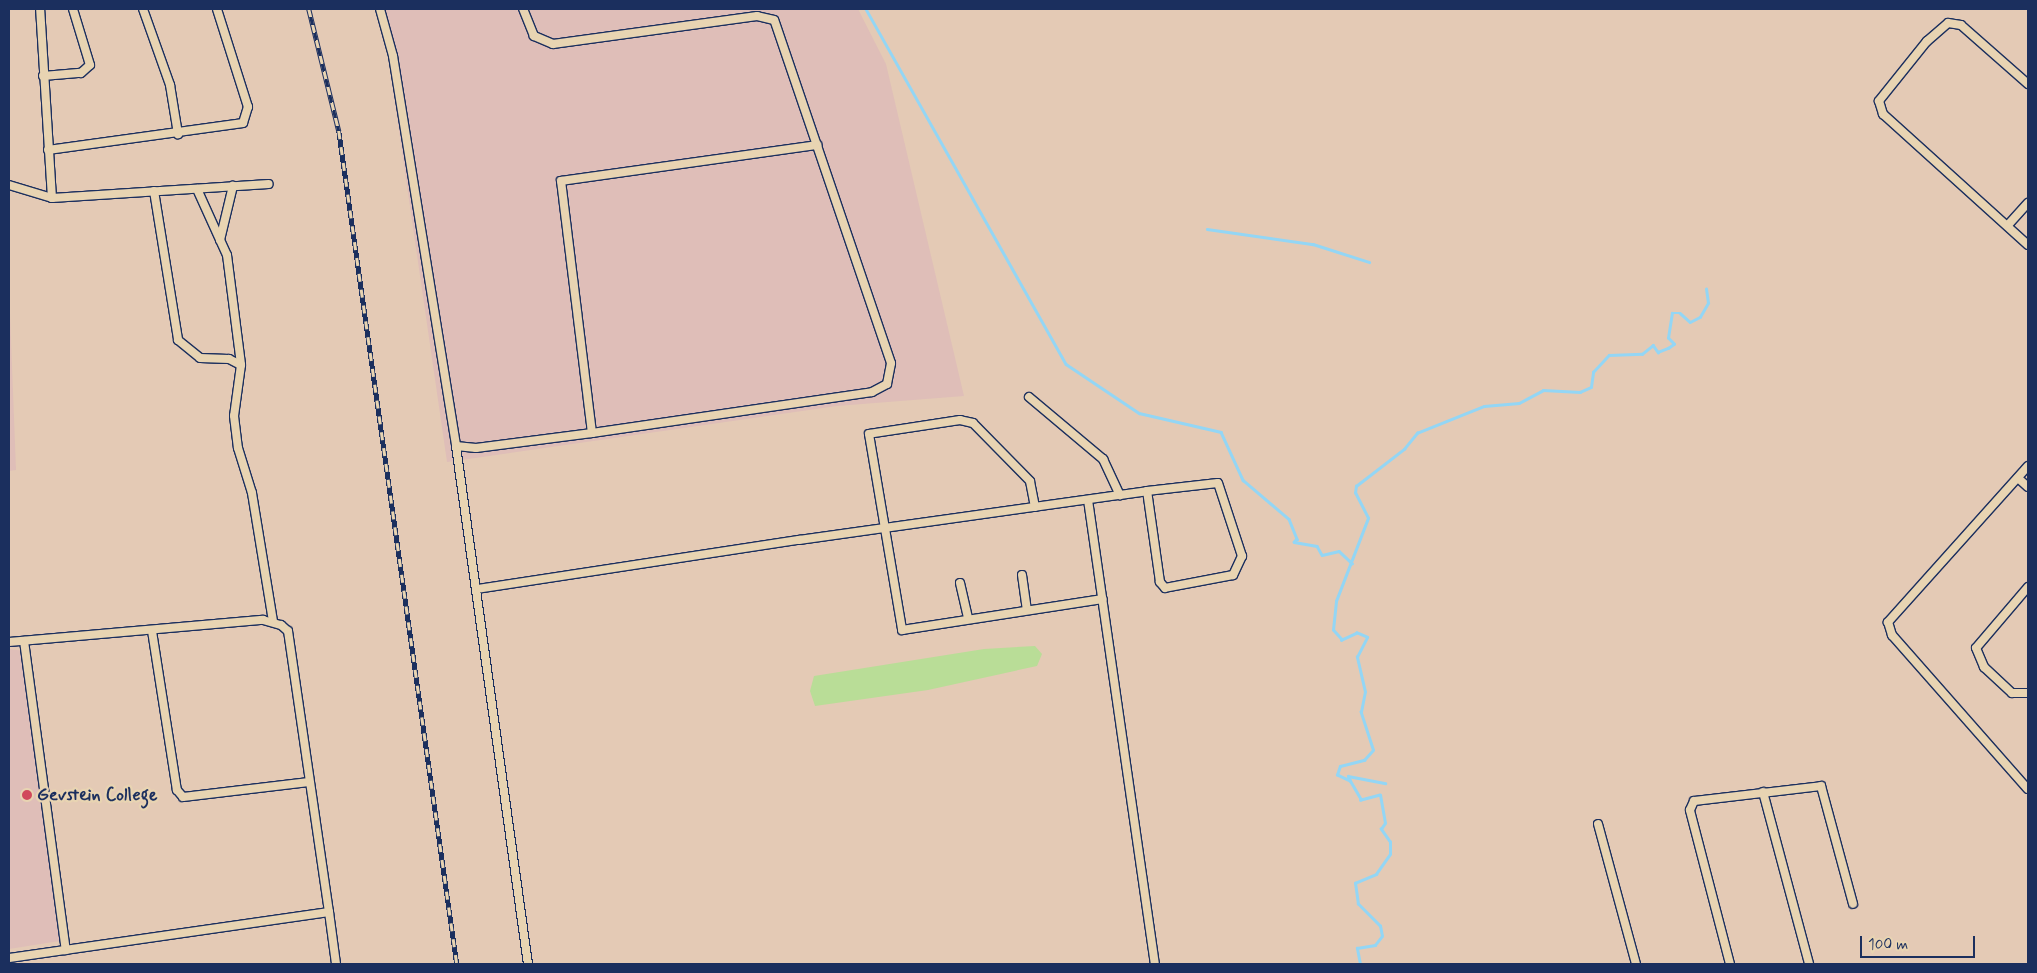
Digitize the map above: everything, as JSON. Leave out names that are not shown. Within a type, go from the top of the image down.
[{"type":"street","points":[[40,9],[52,198]]},
{"type":"street","points":[[43,76],[80,73],[90,65],[73,9]]},
{"type":"street","points":[[143,9],[170,85],[178,134]]},
{"type":"street","points":[[48,150],[178,134],[243,123],[248,107],[217,9]]},
{"type":"street","points":[[380,9],[393,56],[456,446],[528,964]]},
{"type":"street","points":[[456,446],[476,448],[592,433],[872,392],[887,384],[892,363],[779,29],[767,17],[554,44],[534,36],[523,9]]},
{"type":"street","points":[[2028,84],[1962,25],[1948,23],[1926,41],[1879,101],[1883,114],[2028,245]]},
{"type":"street","points":[[592,433],[561,181],[818,144]]},
{"type":"street","points":[[9,185],[52,198],[269,184]]},
{"type":"street","points":[[220,240],[233,186]]},
{"type":"street","points":[[197,188],[227,255],[241,365],[234,416],[238,448],[252,493],[274,621]]},
{"type":"street","points":[[154,192],[178,340],[200,358],[228,359],[241,365]]},
{"type":"street","points":[[2008,226],[2028,204]]},
{"type":"street","points":[[1029,397],[1103,459],[1120,495]]},
{"type":"street","points":[[1035,507],[1030,481],[972,423],[960,420],[875,431],[868,440],[902,630],[1103,599]]},
{"type":"street","points":[[2028,466],[1888,622],[1892,635],[2028,789]]},
{"type":"street","points":[[2018,478],[2028,487]]},
{"type":"street","points":[[476,589],[884,528],[1146,491],[1218,483],[1242,556],[1234,575],[1165,588],[1160,582],[1146,491]]},
{"type":"street","points":[[1088,500],[1155,964]]},
{"type":"street","points":[[1022,575],[1027,610]]},
{"type":"street","points":[[960,583],[968,619]]},
{"type":"street","points":[[2028,587],[1976,648],[1984,666],[2012,693],[2028,693]]},
{"type":"street","points":[[9,642],[274,621],[288,631],[336,964]]},
{"type":"street","points":[[152,631],[177,790],[184,797],[309,782]]},
{"type":"street","points":[[24,641],[66,950]]},
{"type":"street","points":[[1730,964],[1691,804],[1816,785],[1826,791],[1853,904]]},
{"type":"street","points":[[1763,792],[1809,964]]},
{"type":"street","points":[[1598,824],[1636,964]]},
{"type":"street","points":[[10,960],[66,950],[329,912]]},
{"type":"shaded area","points":[[375,9],[858,9],[886,64],[964,396],[837,406],[447,462],[386,41]]},
{"type":"shaded area","points":[[9,288],[16,470],[9,471]]},
{"type":"shaded area","name":"Gevstein College","points":[[9,649],[25,651],[66,940],[9,949]]},
{"type":"green space","points":[[1035,646],[1042,654],[1037,666],[928,690],[815,706],[810,691],[814,676],[984,649]]},
{"type":"waterway","points":[[866,9],[1066,364],[1139,413],[1221,432],[1243,480],[1289,519],[1297,539],[1294,542],[1317,546],[1322,555],[1339,551],[1352,563]]},
{"type":"waterway","points":[[1207,229],[1313,244],[1369,262]]},
{"type":"waterway","points":[[1360,964],[1357,948],[1375,945],[1382,936],[1380,926],[1358,904],[1355,883],[1376,874],[1390,854],[1390,842],[1381,829],[1385,823],[1380,795],[1361,800],[1350,781],[1337,775],[1340,766],[1364,760],[1373,750],[1361,712],[1365,692],[1357,657],[1367,637],[1357,633],[1342,640],[1333,630],[1336,601],[1368,518],[1355,493],[1356,486],[1404,449],[1417,433],[1484,406],[1519,403],[1543,390],[1580,392],[1591,387],[1593,372],[1609,355],[1642,354],[1653,345],[1658,352],[1668,348],[1674,344],[1668,338],[1672,313],[1680,313],[1690,322],[1700,317],[1708,303],[1706,289]]},
{"type":"waterway","points":[[1350,781],[1348,776],[1385,783]]},
{"type":"railway","points":[[309,9],[339,131],[457,964]]},
{"type":"place","name":"Gevstein College","points":[[27,795]]}]
